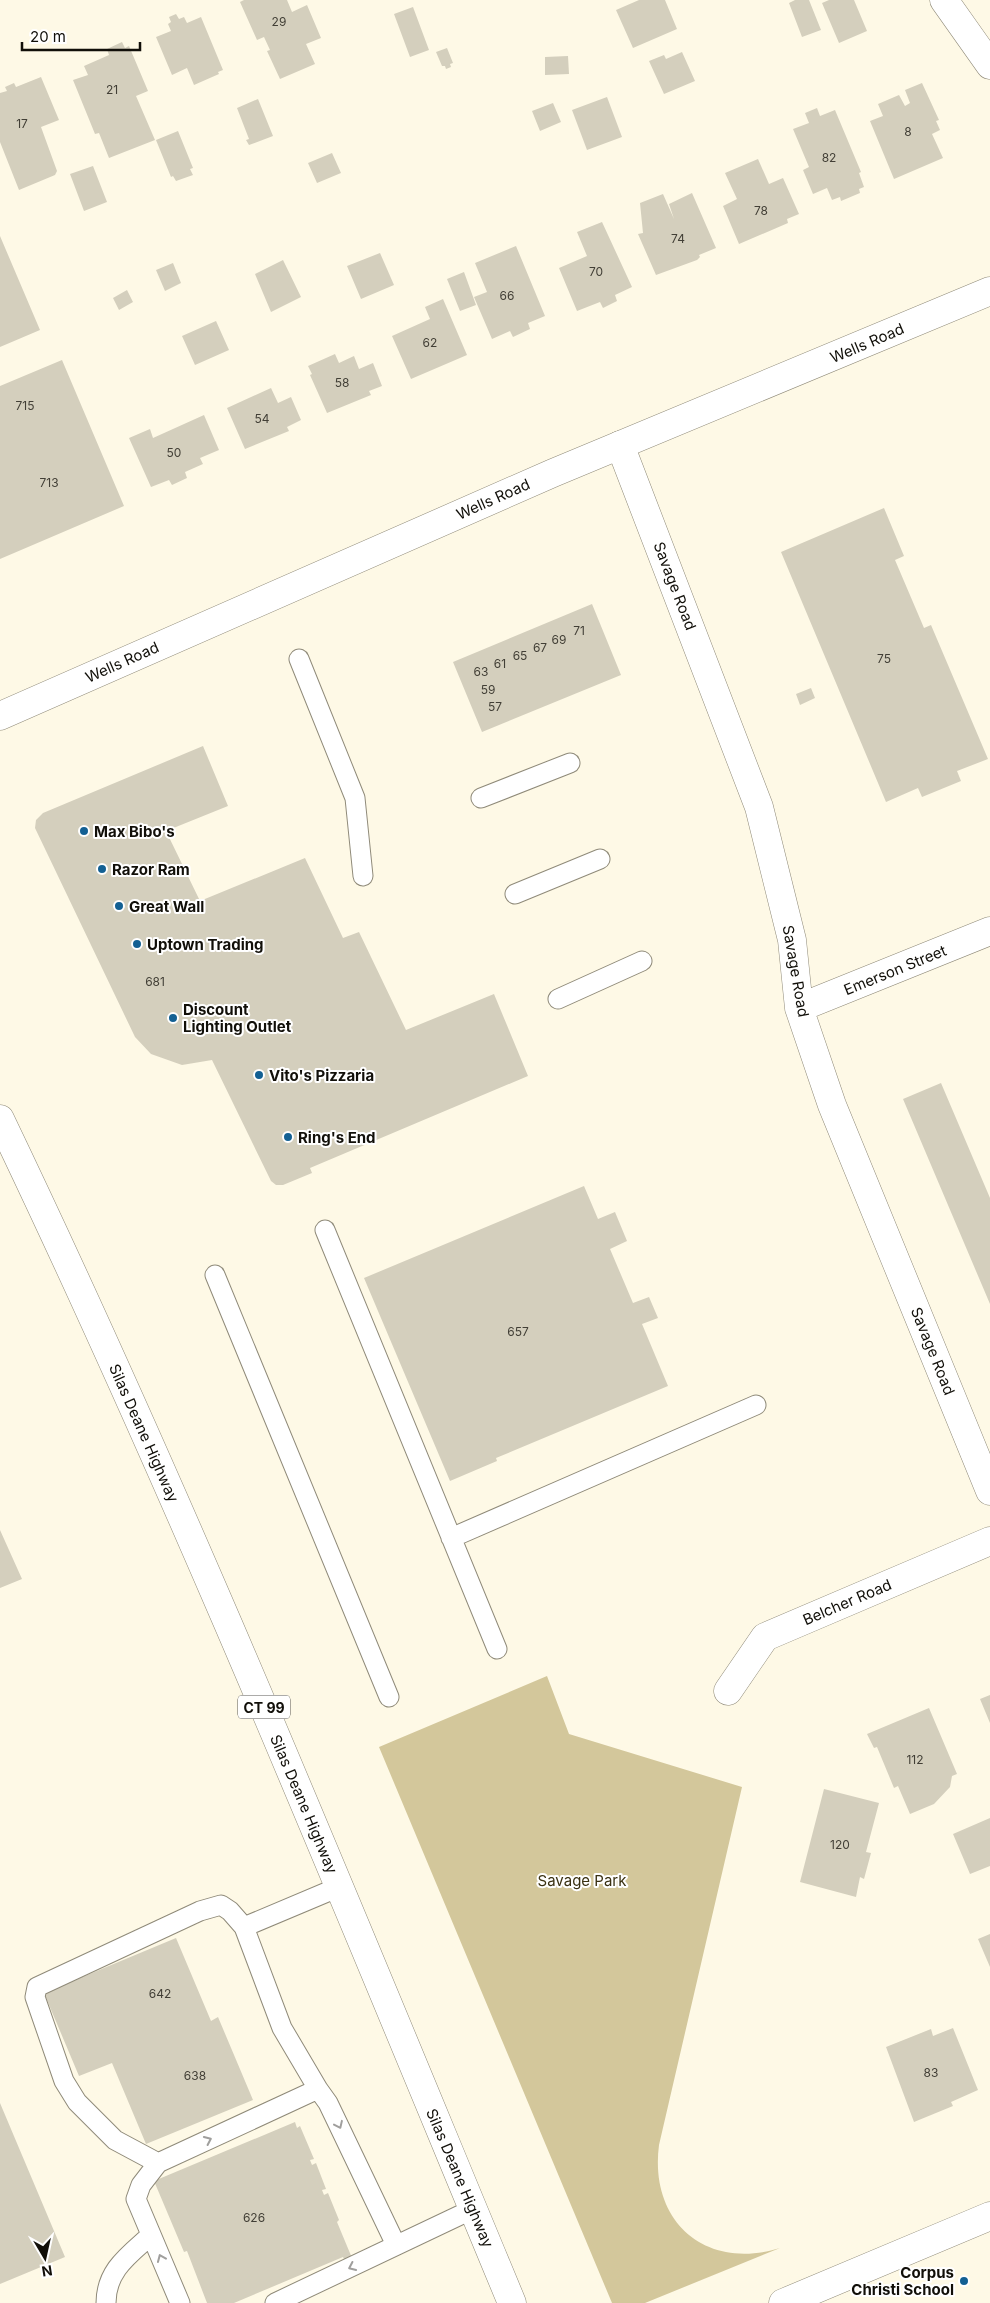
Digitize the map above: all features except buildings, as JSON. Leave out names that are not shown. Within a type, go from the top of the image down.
[{"type":"main road","points":[[944,0],[990,65]]},
{"type":"main road","name":"Wells Road","points":[[0,716],[330,569],[620,445],[990,291]]},
{"type":"main road","name":"Savage Road","points":[[620,445],[759,808],[792,940],[799,1008],[832,1105],[990,1491]]},
{"type":"main road","name":"Emerson Street","points":[[799,1008],[990,931]]},
{"type":"main road","name":"Silas Deane Highway","points":[[0,1119],[162,1473],[248,1670],[512,2303]]},
{"type":"main road","name":"Belcher Road","points":[[728,1691],[764,1637],[990,1541]]},
{"type":"main road","points":[[783,2303],[990,2216]]},
{"type":"lane","points":[[299,659],[355,798],[363,876]]},
{"type":"lane","points":[[481,798],[570,764]]},
{"type":"lane","points":[[515,894],[600,859]]},
{"type":"lane","points":[[558,999],[642,961]]},
{"type":"lane","points":[[325,1230],[498,1648]]},
{"type":"lane","points":[[215,1275],[389,1697]]},
{"type":"lane","points":[[451,1538],[756,1405]]},
{"type":"lane","points":[[244,1927],[339,1887]]},
{"type":"lane","points":[[158,2163],[114,2140],[77,2102],[64,2081],[35,1997],[37,1987],[200,1911],[221,1905],[230,1910],[244,1927],[282,2028],[328,2103],[396,2245]]},
{"type":"lane","points":[[180,2303],[136,2199],[141,2185],[158,2163],[318,2089]]},
{"type":"lane","points":[[276,2303],[473,2209]]},
{"type":"lane","points":[[106,2303],[106,2292],[116,2268],[151,2234]]},
{"type":"green space","name":"Savage Park","points":[[547,1676],[569,1734],[742,1787],[659,2145],[658,2172],[663,2197],[673,2217],[688,2234],[707,2246],[728,2252],[753,2253],[780,2248],[645,2303],[612,2303],[379,1747]]},
{"type":"place","name":"Max Bibo's","points":[[84,831]]},
{"type":"place","name":"Razor Ram","points":[[102,869]]},
{"type":"place","name":"Great Wall","points":[[119,906]]},
{"type":"place","name":"Uptown Trading","points":[[137,944]]},
{"type":"place","name":"Discount Lighting Outlet","points":[[173,1018]]},
{"type":"place","name":"Vito's Pizzaria","points":[[259,1075]]},
{"type":"place","name":"Ring's End","points":[[288,1137]]},
{"type":"place","name":"Corpus Christi School","points":[[964,2281]]}]
